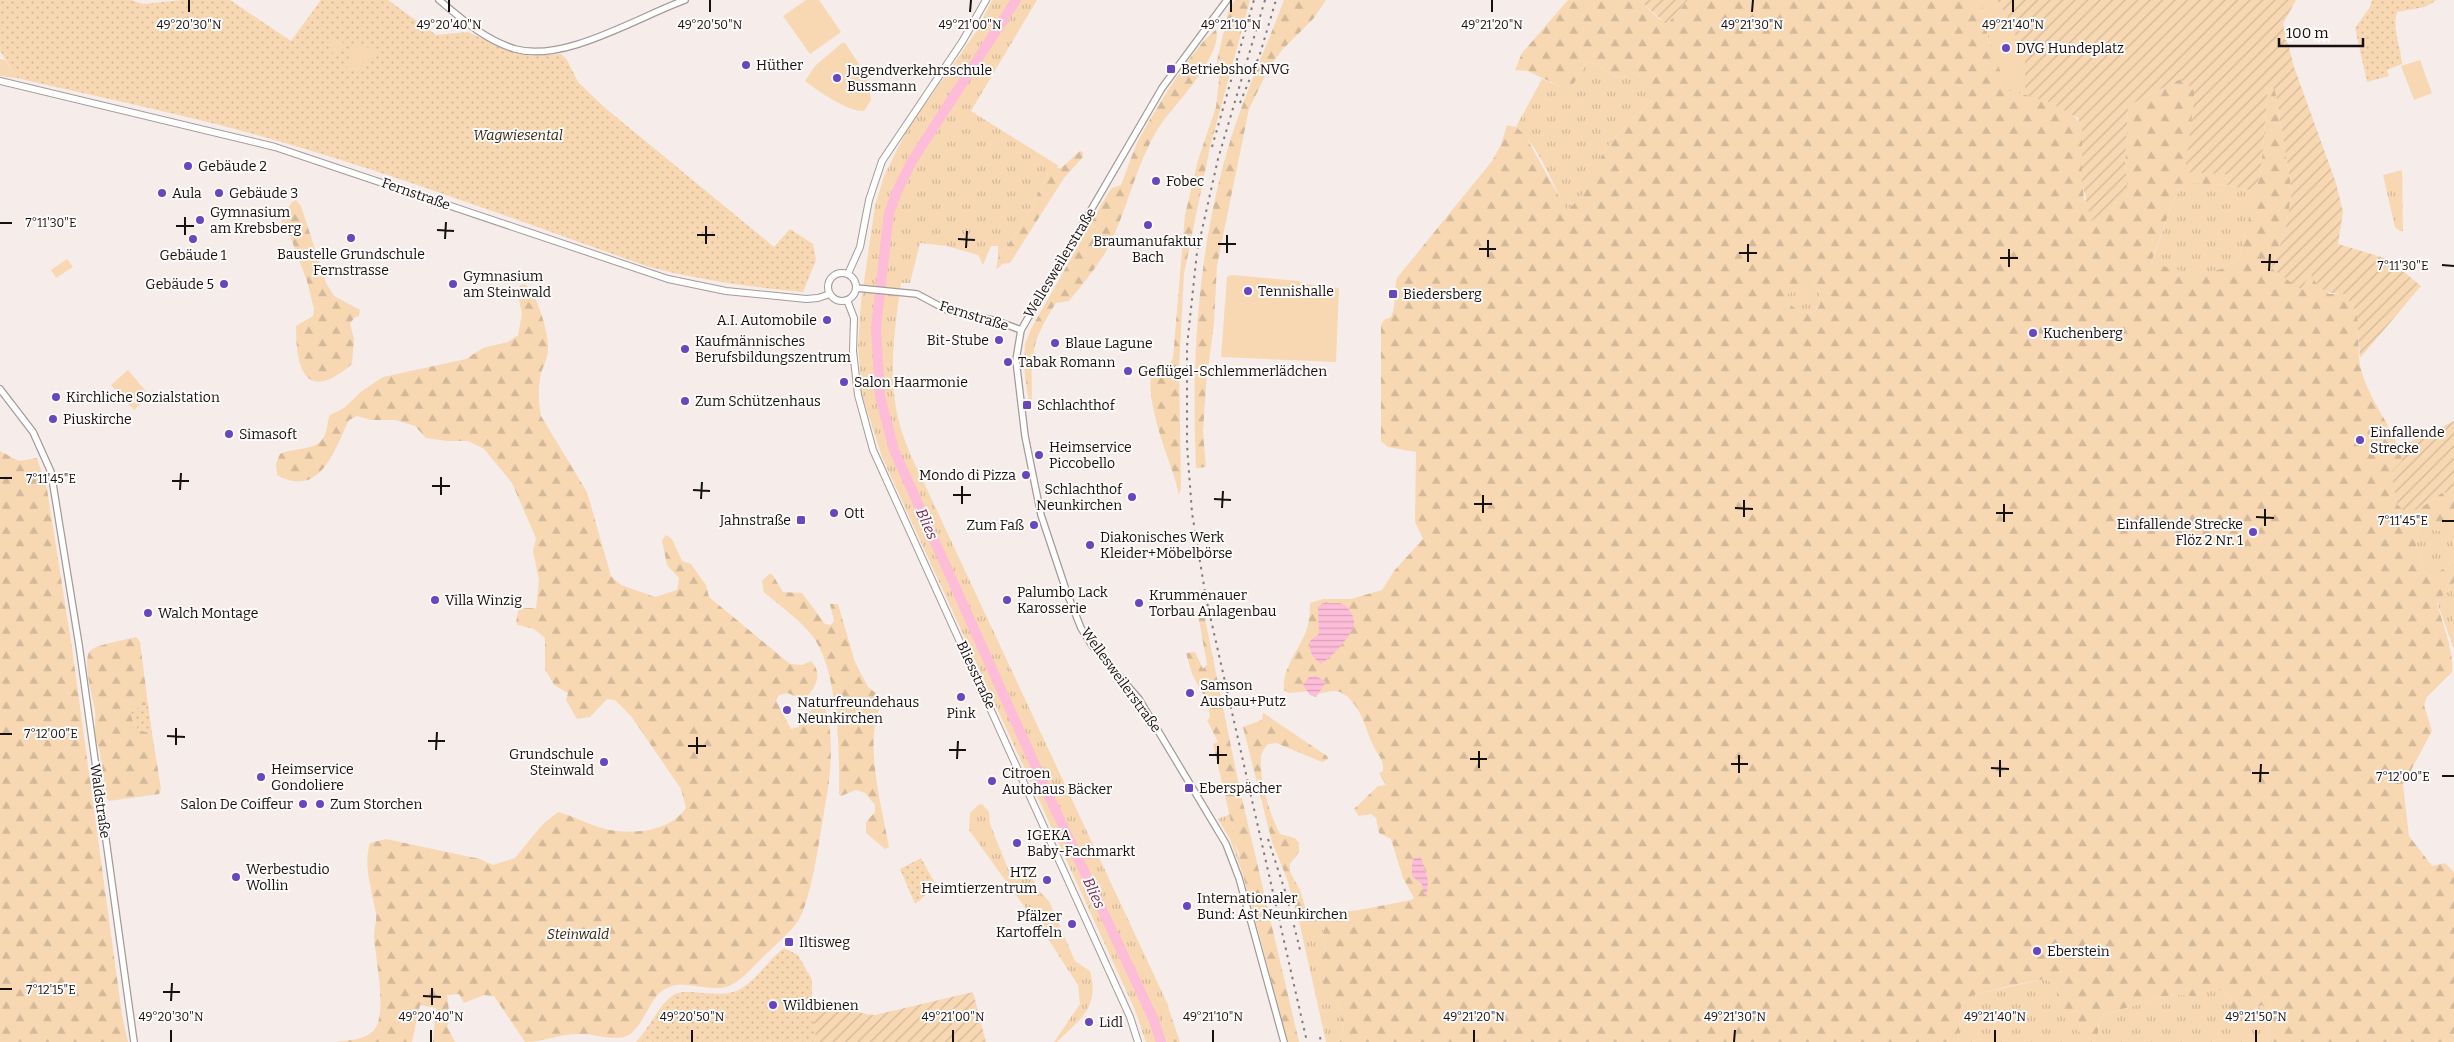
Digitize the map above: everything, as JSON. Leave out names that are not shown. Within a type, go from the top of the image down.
[{"type":"main road","points":[[848,274],[860,247],[875,177],[882,161],[962,42],[986,0]]},
{"type":"main road","name":"Fernstraße","points":[[0,81],[275,147],[668,279],[726,291],[806,299],[830,294]]},
{"type":"main road","points":[[841,273],[848,274],[854,280],[856,288],[852,297],[840,301],[830,294],[829,284],[832,277],[841,273]]},
{"type":"main road","name":"Bliesstraße","points":[[847,300],[854,318],[853,351],[858,395],[873,450],[1130,1017],[1138,1042]]},
{"type":"street","points":[[439,0],[483,34],[517,49],[543,52],[584,42],[685,0]]},
{"type":"street","name":"Wellesweilerstraße","points":[[1227,0],[1162,88],[1021,330],[1016,360],[1024,427],[1041,515],[1067,593],[1081,628],[1091,644],[1139,699],[1226,844],[1239,878],[1284,1042]]},
{"type":"street","name":"Fernstraße","points":[[856,288],[918,294],[947,310],[997,321],[1021,330]]},
{"type":"street","name":"Waldstraße","points":[[0,389],[39,443],[49,468],[56,500],[134,1042]]},
{"type":"green space","name":"Wagwiesental","points":[[0,0],[131,0],[143,4],[183,0],[230,0],[291,41],[321,0],[388,0],[436,35],[468,32],[514,53],[531,56],[561,54],[567,60],[578,82],[604,107],[774,247],[790,229],[813,244],[816,260],[803,292],[763,288],[666,271],[646,266],[421,186],[285,143],[185,117],[17,78],[0,51]]},
{"type":"green space","points":[[806,0],[819,0],[841,32],[810,54],[783,16]]},
{"type":"green space","points":[[992,0],[1037,0],[971,111],[1059,166],[1048,175],[1017,232],[998,258],[998,246],[991,246],[983,265],[978,255],[947,246],[920,243],[910,283],[901,283],[896,321],[893,379],[898,416],[903,435],[913,459],[1168,1005],[1169,1010],[1162,1019],[1167,1042],[1146,1042],[1135,1010],[882,457],[862,395],[858,347],[861,302],[875,206],[884,176],[907,130],[976,32]]},
{"type":"green space","points":[[1235,0],[1250,0],[1210,147],[1184,274],[1179,367],[1181,488],[1179,495],[1152,404],[1151,375],[1155,365],[1170,363],[1173,358],[1185,215],[1198,160],[1216,107],[1219,80],[1217,61],[1229,9]]},
{"type":"green space","points":[[1284,0],[1326,0],[1314,18],[1283,49],[1270,66],[1249,109],[1217,265],[1214,323],[1206,385],[1203,432],[1206,467],[1196,468],[1196,343],[1204,260],[1211,219],[1231,138]]},
{"type":"green space","points":[[1568,0],[1639,0],[1659,19],[1668,23],[1688,0],[1982,0],[1988,38],[2008,89],[2061,107],[2078,120],[2082,127],[2084,135],[2084,200],[2127,192],[2125,165],[2128,106],[2180,79],[2195,91],[2186,171],[2232,175],[2227,185],[2185,183],[2174,199],[2151,263],[2198,275],[2221,269],[2239,258],[2261,169],[2268,88],[2275,89],[2292,191],[2285,233],[2271,268],[2302,289],[2308,276],[2311,275],[2329,294],[2345,294],[2357,314],[2359,359],[2363,378],[2399,448],[2403,461],[2391,473],[2422,507],[2443,492],[2454,495],[2454,522],[2445,531],[2431,530],[2420,523],[2416,545],[2429,580],[2454,560],[2454,583],[2437,602],[2451,654],[2452,672],[2427,697],[2424,705],[2432,731],[2403,785],[2409,836],[2432,866],[2445,863],[2454,872],[2454,1042],[2272,1042],[2267,1035],[2270,1011],[2262,1005],[2230,1022],[2227,1019],[2232,1001],[2224,991],[2210,988],[2195,997],[2172,995],[2161,997],[2104,1015],[2098,1022],[2098,1036],[2088,1038],[2069,1025],[2058,1008],[2056,984],[2044,979],[1973,995],[1961,1005],[1958,1042],[1339,1042],[1342,1039],[1343,1032],[1342,1018],[1334,998],[1324,988],[1318,961],[1326,950],[1323,941],[1324,928],[1317,923],[1299,921],[1287,879],[1272,842],[1243,727],[1262,720],[1263,713],[1327,756],[1328,759],[1322,762],[1276,743],[1268,744],[1261,755],[1263,786],[1276,826],[1280,834],[1295,838],[1299,843],[1299,852],[1290,864],[1290,872],[1300,890],[1307,913],[1313,916],[1359,910],[1414,898],[1403,878],[1391,839],[1379,833],[1376,818],[1371,814],[1359,816],[1354,809],[1378,786],[1386,785],[1379,773],[1383,771],[1381,760],[1357,708],[1347,696],[1337,691],[1317,694],[1319,690],[1289,693],[1284,690],[1285,675],[1306,630],[1310,603],[1323,599],[1351,599],[1382,590],[1394,571],[1423,539],[1415,522],[1416,452],[1388,447],[1381,441],[1381,325],[1384,320],[1391,317],[1393,312],[1397,278],[1492,161],[1501,145],[1507,125],[1516,127],[1525,135],[1566,209],[1573,205],[1584,192],[1609,145],[1626,125],[1652,100],[1652,90],[1635,72],[1618,78],[1591,62],[1584,66],[1572,87],[1561,87],[1528,71],[1515,70],[1522,53]],"holes":[[[1807,284],[1814,284],[1819,294],[1820,302],[1818,308],[1814,312],[1800,312],[1786,298],[1788,294]]]},
{"type":"green space","points":[[1639,0],[1688,0],[1668,23],[1665,23]]},
{"type":"green space","points":[[1982,0],[2296,0],[2283,24],[2294,67],[2336,183],[2343,212],[2338,244],[2388,259],[2421,286],[2360,358],[2357,313],[2345,294],[2329,292],[2321,288],[2311,275],[2308,276],[2302,290],[2271,268],[2285,233],[2292,191],[2275,89],[2268,88],[2261,169],[2256,192],[2227,185],[2232,175],[2185,172],[2195,91],[2180,79],[2128,106],[2125,165],[2128,192],[2117,204],[2091,221],[2082,182],[2082,128],[2078,118],[2049,102],[2008,90],[1988,38]]},
{"type":"green space","name":"DVG Hundeplatz","points":[[1982,0],[1997,0],[2009,19],[2025,59],[2025,94],[2008,89],[1992,46]]},
{"type":"green space","points":[[2372,0],[2437,0],[2425,7],[2397,12],[2396,31],[2402,64],[2387,70],[2389,76],[2367,82],[2355,28],[2370,7]]},
{"type":"green space","points":[[1216,30],[1213,51],[1207,63],[1157,130],[1149,146],[1108,248],[1095,269],[1069,301],[1056,303],[1037,338],[1032,370],[1032,399],[1029,404],[1024,368],[1025,344],[1031,329],[1107,195],[1112,188],[1121,185],[1135,148],[1160,104],[1196,50]]},
{"type":"green space","points":[[332,40],[343,42],[340,54],[329,52]]},
{"type":"green space","name":"Jugendverkehrsschule Bussmann","points":[[842,43],[845,43],[867,76],[871,100],[864,111],[842,105],[805,81],[815,66]]},
{"type":"green space","points":[[351,44],[376,49],[374,61],[364,59],[361,71],[347,69]]},
{"type":"green space","points":[[0,59],[5,60],[17,78],[0,76]]},
{"type":"green space","points":[[2420,60],[2432,93],[2414,100],[2401,66]]},
{"type":"green space","points":[[1591,62],[1618,78],[1635,72],[1652,90],[1652,100],[1626,125],[1609,145],[1584,193],[1573,206],[1566,210],[1539,155],[1516,127],[1542,79],[1561,87],[1572,87],[1584,66]]},
{"type":"green space","points":[[1080,151],[1083,152],[1083,157],[1064,178],[1010,263],[1002,264],[996,270],[998,258],[1017,232],[1048,175],[1056,168],[1061,168]]},
{"type":"green space","points":[[2402,170],[2403,231],[2400,231],[2395,227],[2383,175]]},
{"type":"green space","points":[[2185,182],[2227,185],[2256,192],[2239,258],[2221,269],[2198,276],[2151,264],[2174,199]]},
{"type":"green space","points":[[296,200],[301,206],[326,283],[334,296],[360,310],[359,316],[354,318],[350,324],[354,339],[352,364],[336,376],[324,381],[314,381],[307,377],[298,356],[296,326],[313,316],[314,309],[307,281],[290,236],[282,226],[281,217],[293,201]]},
{"type":"green space","points":[[67,259],[73,267],[56,278],[51,270]]},
{"type":"green space","points":[[1231,275],[1299,281],[1304,284],[1339,288],[1336,362],[1221,357],[1227,277]]},
{"type":"green space","name":"Steinwald","points":[[525,284],[530,289],[538,305],[545,325],[548,343],[547,356],[539,384],[541,416],[587,492],[611,576],[621,585],[655,597],[677,590],[679,578],[667,565],[662,540],[666,535],[672,539],[682,561],[691,564],[706,585],[709,597],[790,664],[802,665],[811,661],[815,666],[817,671],[816,682],[811,692],[803,700],[788,693],[779,695],[776,701],[791,729],[799,727],[801,713],[811,711],[816,702],[820,700],[825,708],[828,720],[831,763],[828,790],[808,897],[798,921],[742,978],[722,988],[684,985],[669,987],[657,996],[635,1030],[624,1037],[612,1038],[574,1034],[525,1042],[494,996],[484,995],[464,1003],[459,994],[447,995],[450,1019],[447,1027],[455,1042],[433,1042],[436,1008],[420,1005],[412,1042],[335,1042],[356,1039],[370,1034],[378,1022],[380,1011],[380,984],[374,936],[376,914],[367,860],[370,843],[386,839],[480,859],[493,865],[515,858],[542,825],[558,812],[605,829],[627,832],[660,827],[679,816],[686,808],[681,789],[631,716],[615,700],[607,699],[590,717],[577,719],[566,700],[568,693],[554,685],[545,669],[545,638],[534,629],[518,625],[516,622],[519,608],[536,608],[539,580],[533,551],[536,538],[512,483],[484,449],[468,441],[426,438],[415,426],[395,420],[371,420],[357,416],[349,420],[331,457],[324,468],[315,476],[304,481],[292,481],[277,475],[276,464],[280,454],[317,444],[325,434],[330,415],[344,408],[362,391],[383,377],[466,359],[483,348],[508,342],[518,335],[522,314],[518,295],[520,285]]},
{"type":"green space","points":[[1807,284],[1814,284],[1819,294],[1820,302],[1818,308],[1813,312],[1807,313],[1800,312],[1793,307],[1786,298],[1787,294]]},
{"type":"green space","points":[[128,370],[150,396],[134,410],[111,385]]},
{"type":"green space","points":[[2454,421],[2454,495],[2443,492],[2422,507],[2406,513],[2397,504],[2391,472],[2402,461],[2399,447]]},
{"type":"green space","points":[[0,451],[19,461],[37,458],[47,489],[72,648],[122,1015],[128,1042],[0,1042]]},
{"type":"green space","points":[[2420,522],[2431,530],[2444,531],[2454,522],[2454,560],[2429,580],[2416,545]]},
{"type":"green space","points":[[769,574],[772,574],[783,592],[802,593],[825,624],[831,625],[834,621],[830,604],[838,604],[855,662],[868,687],[886,701],[886,705],[880,707],[874,739],[876,776],[889,847],[885,849],[866,833],[866,822],[875,812],[875,805],[865,793],[856,790],[841,796],[839,794],[838,733],[832,686],[826,665],[819,647],[810,633],[764,592],[762,581]]},
{"type":"green space","points":[[2454,583],[2454,649],[2437,602]]},
{"type":"green space","points":[[1203,609],[1239,786],[1299,1042],[1288,1042],[1239,854],[1231,833],[1233,830],[1213,744],[1218,742],[1207,720],[1210,717],[1208,703],[1192,674],[1186,653],[1195,652],[1203,669],[1207,664],[1198,615]]},
{"type":"green space","points":[[136,637],[140,642],[148,705],[142,705],[131,712],[132,719],[138,730],[152,733],[161,789],[159,794],[109,801],[107,799],[96,739],[95,710],[87,670],[88,654],[91,650],[100,646]]},
{"type":"green space","points":[[142,705],[148,705],[152,733],[138,730],[132,719],[131,712]]},
{"type":"green space","points":[[982,804],[989,812],[990,824],[1010,874],[1014,878],[1025,874],[1032,877],[1039,891],[1049,901],[1075,961],[1090,971],[1092,994],[1090,1004],[1080,1019],[1057,1042],[1054,1042],[1080,1004],[1078,985],[1050,942],[969,830],[970,813],[978,805]]},
{"type":"green space","points":[[1230,814],[1236,849],[1244,871],[1243,875],[1230,839],[1218,819]]},
{"type":"green space","points":[[921,858],[935,883],[935,888],[915,904],[900,869]]},
{"type":"green space","points":[[1299,921],[1317,923],[1324,928],[1323,941],[1326,950],[1323,955],[1324,988],[1334,997],[1340,1010],[1343,1032],[1342,1039],[1339,1042],[1326,1042]]},
{"type":"green space","points":[[784,948],[798,955],[812,980],[816,1042],[636,1042],[660,1009],[675,994],[681,992],[717,994],[735,992],[753,979]]},
{"type":"green space","points":[[2044,979],[2056,984],[2058,1008],[2099,1028],[2098,1022],[2104,1015],[2161,997],[2184,995],[2195,997],[2210,987],[2224,991],[2232,1001],[2227,1019],[2236,1020],[2263,1005],[2270,1011],[2267,1035],[2272,1042],[1958,1042],[1961,1005],[1973,995]]},
{"type":"green space","points":[[973,992],[986,1042],[816,1042],[812,1002],[828,1003],[875,1015]]},
{"type":"green space","points":[[1169,1010],[1180,1042],[1167,1042],[1162,1019]]},
{"type":"shaded area","points":[[1323,603],[1340,603],[1346,606],[1352,614],[1354,624],[1345,640],[1321,664],[1312,654],[1310,641],[1319,634],[1318,607]]},
{"type":"shaded area","points":[[1316,676],[1326,682],[1316,697],[1310,695],[1303,685],[1309,677]]},
{"type":"shaded area","points":[[1421,857],[1428,880],[1427,892],[1424,895],[1422,884],[1412,876],[1414,858]]},
{"type":"waterway","name":"Blies","points":[[1016,0],[912,161],[889,213],[876,328],[880,396],[894,450],[1047,792],[1153,1018],[1161,1042]]},
{"type":"railway","points":[[1212,147],[1254,0]]},
{"type":"railway","points":[[1265,0],[1218,159],[1197,252],[1187,346],[1187,445],[1192,513],[1206,598],[1307,1042]]},
{"type":"railway","points":[[1240,103],[1260,54],[1276,0]]},
{"type":"railway","points":[[1268,839],[1287,897],[1301,954]]},
{"type":"railway","points":[[1320,1037],[1321,1042]]},
{"type":"place","name":"DVG Hundeplatz","points":[[2006,48]]},
{"type":"place","name":"Hüther","points":[[746,65]]},
{"type":"place","name":"Betriebshof NVG","points":[[1171,69]]},
{"type":"place","name":"Jugendverkehrsschule Bussmann","points":[[837,78]]},
{"type":"place","name":"Gebäude 2","points":[[188,166]]},
{"type":"place","name":"Fobec","points":[[1156,181]]},
{"type":"place","name":"Aula","points":[[162,193]]},
{"type":"place","name":"Gebäude 3","points":[[219,193]]},
{"type":"place","name":"Gymnasium am Krebsberg","points":[[200,220]]},
{"type":"place","name":"Braumanufaktur Bach","points":[[1148,225]]},
{"type":"place","name":"Baustelle Grundschule Fernstrasse","points":[[351,238]]},
{"type":"place","name":"Gebäude 1","points":[[193,239]]},
{"type":"place","name":"Gebäude 5","points":[[224,284]]},
{"type":"place","name":"Gymnasium am Steinwald","points":[[453,284]]},
{"type":"place","name":"Tennishalle","points":[[1248,291]]},
{"type":"place","name":"Biedersberg","points":[[1393,294]]},
{"type":"place","name":"A.I. Automobile","points":[[827,320]]},
{"type":"place","name":"Kuchenberg","points":[[2033,333]]},
{"type":"place","name":"Bit-Stube","points":[[999,340]]},
{"type":"place","name":"Blaue Lagune","points":[[1055,343]]},
{"type":"place","name":"Kaufmännisches Berufsbildungszentrum","points":[[685,349]]},
{"type":"place","name":"Tabak Romann","points":[[1008,362]]},
{"type":"place","name":"Geflügel-Schlemmerlädchen","points":[[1128,371]]},
{"type":"place","name":"Salon Haarmonie","points":[[844,382]]},
{"type":"place","name":"Kirchliche Sozialstation","points":[[56,397]]},
{"type":"place","name":"Zum Schützenhaus","points":[[685,401]]},
{"type":"place","name":"Schlachthof","points":[[1027,405]]},
{"type":"place","name":"Piuskirche","points":[[53,419]]},
{"type":"place","name":"Simasoft","points":[[229,434]]},
{"type":"place","name":"Einfallende Strecke","points":[[2360,440]]},
{"type":"place","name":"Heimservice Piccobello","points":[[1039,455]]},
{"type":"place","name":"Mondo di Pizza","points":[[1026,475]]},
{"type":"place","name":"Schlachthof Neunkirchen","points":[[1132,497]]},
{"type":"place","name":"Ott","points":[[834,513]]},
{"type":"place","name":"Jahnstraße","points":[[801,520]]},
{"type":"place","name":"Zum Faß","points":[[1034,525]]},
{"type":"place","name":"Einfallende Strecke Flöz 2 Nr. 1","points":[[2253,532]]},
{"type":"place","name":"Diakonisches Werk Kleider+Möbelbörse","points":[[1090,545]]},
{"type":"place","name":"Villa Winzig","points":[[435,600]]},
{"type":"place","name":"Palumbo Lack Karosserie","points":[[1007,600]]},
{"type":"place","name":"Krummenauer Torbau Anlagenbau","points":[[1139,603]]},
{"type":"place","name":"Walch Montage","points":[[148,613]]},
{"type":"place","name":"Samson Ausbau+Putz","points":[[1190,693]]},
{"type":"place","name":"Pink","points":[[961,697]]},
{"type":"place","name":"Naturfreundehaus Neunkirchen","points":[[787,710]]},
{"type":"place","name":"Grundschule Steinwald","points":[[604,762]]},
{"type":"place","name":"Heimservice Gondoliere","points":[[261,777]]},
{"type":"place","name":"Citroen Autohaus Bäcker","points":[[992,781]]},
{"type":"place","name":"Eberspächer","points":[[1189,788]]},
{"type":"place","name":"Salon De Coiffeur","points":[[303,804]]},
{"type":"place","name":"Zum Storchen","points":[[320,804]]},
{"type":"place","name":"IGEKA Baby-Fachmarkt","points":[[1017,843]]},
{"type":"place","name":"Werbestudio Wollin","points":[[236,877]]},
{"type":"place","name":"HTZ Heimtierzentrum","points":[[1047,880]]},
{"type":"place","name":"Internationaler Bund: Ast Neunkirchen","points":[[1187,906]]},
{"type":"place","name":"Pfälzer Kartoffeln","points":[[1072,924]]},
{"type":"place","name":"Iltisweg","points":[[789,942]]},
{"type":"place","name":"Eberstein","points":[[2037,951]]},
{"type":"place","name":"Wildbienen","points":[[773,1005]]},
{"type":"place","name":"Lidl","points":[[1089,1022]]}]
